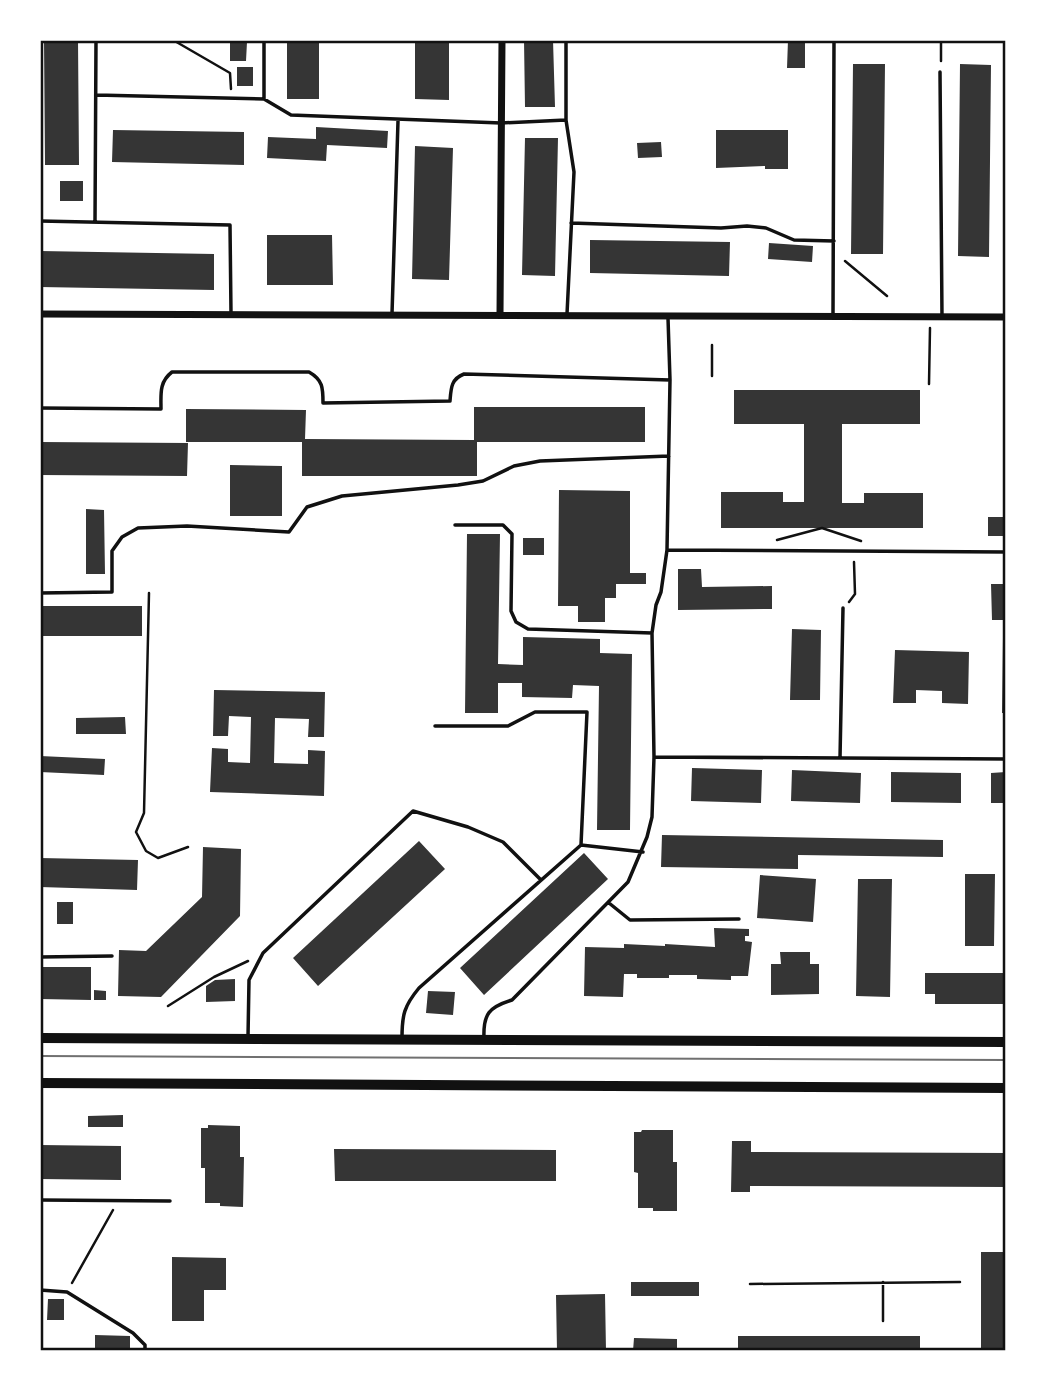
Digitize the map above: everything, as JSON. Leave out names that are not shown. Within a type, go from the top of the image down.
[{"type":"main road","points":[[40,1038],[1006,1042]]},
{"type":"main road","points":[[40,1083],[1006,1088]]},
{"type":"street","points":[[500,315],[502,40]]},
{"type":"street","points":[[40,314],[1006,317]]},
{"type":"lane","points":[[94,222],[96,40]]},
{"type":"lane","points":[[264,40],[264,99]]},
{"type":"lane","points":[[566,40],[566,120],[574,172],[567,317]]},
{"type":"lane","points":[[833,316],[834,40]]},
{"type":"lane","points":[[940,72],[942,317]]},
{"type":"lane","points":[[96,95],[264,99],[291,116],[501,123],[566,120]]},
{"type":"lane","points":[[392,314],[398,121]]},
{"type":"lane","points":[[40,221],[230,225],[231,314]]},
{"type":"lane","points":[[571,223],[721,228],[747,226],[766,228],[794,240],[834,241]]},
{"type":"lane","points":[[484,1040],[484,1021],[488,1013],[501,1003],[512,1000],[628,882],[643,852],[652,817],[652,633],[667,550],[670,380],[668,317]]},
{"type":"lane","points":[[40,408],[162,409],[161,386],[165,377],[172,372],[309,372],[319,378],[323,386],[323,403],[450,401],[452,384],[457,377],[464,374],[670,380]]},
{"type":"lane","points":[[40,593],[112,592],[112,551],[122,537],[138,528],[187,526],[289,532],[307,507],[342,496],[483,481],[514,466],[540,461],[669,456]]},
{"type":"lane","points":[[455,525],[503,525],[512,534],[511,611],[516,622],[528,629],[652,633]]},
{"type":"lane","points":[[667,550],[1006,552]]},
{"type":"lane","points":[[840,758],[843,608]]},
{"type":"lane","points":[[402,1040],[404,1011],[419,988],[581,845],[587,712],[535,712],[508,726],[435,726]]},
{"type":"lane","points":[[654,757],[1006,759]]},
{"type":"lane","points":[[248,1039],[249,980],[263,953],[412,811],[468,827],[503,842],[541,880]]},
{"type":"lane","points":[[581,845],[643,852]]},
{"type":"lane","points":[[610,903],[630,919],[739,919]]},
{"type":"lane","points":[[40,957],[112,956]]},
{"type":"lane","points":[[40,1200],[170,1201]]},
{"type":"lane","points":[[40,1290],[67,1293],[133,1333],[145,1345],[145,1351]]},
{"type":"path","points":[[173,40],[230,74],[232,90],[240,92]]},
{"type":"path","points":[[940,72],[941,40]]},
{"type":"path","points":[[834,252],[887,296]]},
{"type":"path","points":[[712,345],[712,376]]},
{"type":"path","points":[[929,384],[930,354]]},
{"type":"path","points":[[767,551],[779,538],[822,528],[860,539],[870,551]]},
{"type":"path","points":[[843,608],[855,594],[854,551]]},
{"type":"path","points":[[149,593],[144,813],[136,832],[146,851],[158,858],[188,847]]},
{"type":"path","points":[[169,1006],[214,978],[263,953]]},
{"type":"path","points":[[67,1293],[118,1201]]},
{"type":"path","points":[[883,1282],[883,1321]]},
{"type":"path","points":[[750,1284],[960,1282]]},
{"type":"building","points":[[44,40],[78,40],[79,165],[45,165]]},
{"type":"building","points":[[287,40],[319,40],[319,99],[287,99]]},
{"type":"building","points":[[415,40],[449,40],[449,100],[415,99]]},
{"type":"building","points":[[524,40],[553,40],[555,107],[525,107]]},
{"type":"building","points":[[788,40],[805,40],[805,68],[787,68]]},
{"type":"building","points":[[230,42],[247,42],[246,61],[230,61]]},
{"type":"building","points":[[853,64],[885,64],[883,254],[851,254]]},
{"type":"building","points":[[960,64],[991,65],[989,257],[958,256]]},
{"type":"building","points":[[237,67],[253,67],[253,86],[237,86]]},
{"type":"building","points":[[316,127],[388,131],[387,148],[327,145],[326,161],[267,158],[268,137],[316,139]]},
{"type":"building","points":[[113,130],[244,132],[244,165],[112,162]]},
{"type":"building","points":[[716,130],[788,130],[788,169],[765,169],[765,166],[716,168]]},
{"type":"building","points":[[525,138],[558,138],[555,276],[522,275]]},
{"type":"building","points":[[661,142],[662,157],[638,158],[637,143]]},
{"type":"building","points":[[415,146],[453,148],[449,280],[412,279]]},
{"type":"building","points":[[60,181],[83,181],[83,201],[60,201]]},
{"type":"building","points":[[267,235],[332,235],[333,285],[267,285]]},
{"type":"building","points":[[590,240],[730,242],[729,276],[590,273]]},
{"type":"building","points":[[769,243],[813,246],[812,262],[768,259]]},
{"type":"building","points":[[40,251],[214,254],[214,290],[40,287]]},
{"type":"building","points":[[734,390],[920,390],[920,424],[842,424],[842,503],[864,503],[864,493],[923,493],[923,528],[721,528],[721,492],[783,492],[783,502],[804,502],[804,424],[734,424]]},
{"type":"building","points":[[474,407],[645,407],[645,442],[477,442],[477,476],[302,476],[302,442],[186,442],[186,409],[306,410],[305,439],[474,440]]},
{"type":"building","points":[[40,442],[188,443],[187,476],[40,475]]},
{"type":"building","points":[[230,465],[282,466],[282,516],[230,516]]},
{"type":"building","points":[[559,490],[630,491],[630,573],[646,573],[646,584],[616,584],[616,598],[605,598],[605,622],[578,622],[578,606],[558,606]]},
{"type":"building","points":[[86,509],[104,510],[105,574],[86,574]]},
{"type":"building","points":[[988,517],[1006,517],[1006,536],[988,536]]},
{"type":"building","points":[[467,534],[500,534],[498,664],[523,665],[523,637],[600,639],[600,653],[632,654],[630,830],[597,830],[599,686],[573,685],[572,698],[522,697],[522,683],[498,683],[498,713],[465,713]]},
{"type":"building","points":[[523,538],[544,538],[544,555],[523,555]]},
{"type":"building","points":[[678,569],[701,569],[702,587],[772,586],[772,609],[678,610]]},
{"type":"building","points":[[991,584],[1006,584],[1006,620],[992,620]]},
{"type":"building","points":[[40,606],[142,606],[142,636],[40,636]]},
{"type":"building","points":[[792,629],[821,630],[820,700],[790,700]]},
{"type":"building","points":[[1003,638],[1006,638],[1006,713],[1002,713]]},
{"type":"building","points":[[895,650],[969,652],[968,704],[942,703],[942,691],[916,690],[916,703],[893,703]]},
{"type":"building","points":[[214,690],[325,692],[324,737],[308,737],[309,719],[275,718],[274,763],[308,764],[308,750],[325,751],[324,796],[210,792],[212,748],[228,749],[228,762],[250,763],[251,717],[229,716],[228,736],[213,736]]},
{"type":"building","points":[[125,717],[126,734],[76,734],[76,718]]},
{"type":"building","points":[[40,756],[105,759],[104,775],[40,772]]},
{"type":"building","points":[[692,768],[762,770],[761,803],[691,801]]},
{"type":"building","points":[[792,770],[861,773],[860,803],[791,801]]},
{"type":"building","points":[[891,772],[961,773],[961,803],[891,802]]},
{"type":"building","points":[[1006,772],[1006,803],[991,803],[991,773]]},
{"type":"building","points":[[662,835],[943,840],[943,857],[798,855],[798,869],[661,867]]},
{"type":"building","points":[[419,841],[445,869],[318,986],[293,958]]},
{"type":"building","points":[[203,847],[241,849],[240,916],[161,997],[118,996],[119,950],[146,951],[202,897]]},
{"type":"building","points":[[584,853],[608,879],[484,995],[460,968]]},
{"type":"building","points":[[40,858],[138,860],[137,890],[40,887]]},
{"type":"building","points":[[965,874],[995,874],[994,946],[965,946]]},
{"type":"building","points":[[760,875],[816,879],[813,922],[757,918]]},
{"type":"building","points":[[858,879],[892,879],[890,997],[856,996]]},
{"type":"building","points":[[57,902],[73,902],[73,924],[57,924]]},
{"type":"building","points":[[714,928],[749,929],[749,936],[745,936],[745,941],[752,942],[748,976],[731,976],[731,980],[697,979],[697,975],[637,978],[637,974],[624,974],[623,997],[584,996],[585,947],[624,948],[624,944],[665,944],[715,947]]},
{"type":"building","points":[[780,952],[810,952],[810,964],[819,964],[819,994],[771,995],[771,964],[781,964]]},
{"type":"building","points":[[40,967],[91,967],[91,1000],[40,999]]},
{"type":"building","points":[[925,973],[1006,973],[1006,1004],[935,1004],[935,994],[925,994]]},
{"type":"building","points":[[235,979],[235,1001],[206,1002],[206,986],[215,980]]},
{"type":"building","points":[[94,990],[106,991],[106,1000],[94,1000]]},
{"type":"building","points":[[428,991],[455,992],[453,1015],[426,1013]]},
{"type":"building","points":[[123,1115],[123,1127],[88,1127],[88,1116]]},
{"type":"building","points":[[208,1125],[240,1126],[240,1157],[244,1157],[243,1207],[205,1203],[205,1168],[201,1168],[201,1128],[208,1128]]},
{"type":"building","points":[[673,1130],[673,1162],[677,1162],[677,1211],[638,1208],[638,1173],[634,1172],[634,1132]]},
{"type":"building","points":[[732,1141],[751,1141],[751,1152],[1006,1153],[1006,1187],[750,1186],[750,1192],[731,1192]]},
{"type":"building","points":[[40,1145],[121,1146],[121,1180],[40,1179]]},
{"type":"building","points":[[334,1149],[556,1150],[556,1181],[335,1181]]},
{"type":"building","points":[[981,1252],[1006,1252],[1006,1351],[981,1351]]},
{"type":"building","points":[[172,1257],[226,1258],[226,1290],[204,1290],[204,1321],[172,1321]]},
{"type":"building","points":[[631,1282],[699,1282],[699,1296],[631,1296]]},
{"type":"building","points":[[605,1294],[606,1351],[557,1351],[556,1295]]},
{"type":"building","points":[[48,1299],[64,1299],[64,1320],[47,1320]]},
{"type":"building","points":[[95,1335],[130,1336],[130,1351],[95,1351]]},
{"type":"building","points":[[738,1336],[920,1336],[920,1351],[738,1351]]},
{"type":"building","points":[[634,1338],[677,1339],[677,1351],[633,1351]]},
{"type":"tram line","points":[[40,1056],[1006,1060]]}]
